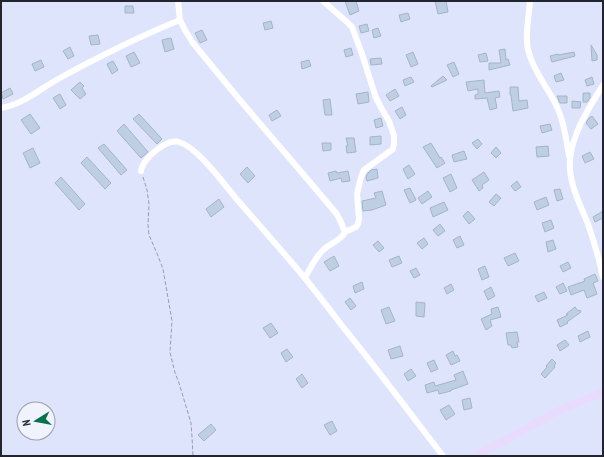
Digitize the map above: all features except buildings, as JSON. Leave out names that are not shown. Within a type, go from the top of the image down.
[{"type":"main road","points":[[477,456],[562,410],[603,392]]},
{"type":"street","points":[[178,1],[180,20],[193,43],[238,99],[336,213],[345,232]]},
{"type":"street","points":[[304,278],[312,264],[323,250],[344,236],[345,232],[356,227],[359,219],[357,194],[364,170],[393,149],[394,144],[394,136],[389,121],[376,98],[352,28],[323,1]]},
{"type":"street","points":[[530,1],[527,45],[529,54],[560,114],[570,159],[570,172],[573,184],[588,225],[603,277]]},
{"type":"street","points":[[1,108],[16,104],[128,42],[180,20]]},
{"type":"street","points":[[570,159],[574,142],[584,117],[603,85]]},
{"type":"street","points":[[142,171],[142,166],[145,161],[155,151],[168,143],[178,141],[189,147],[204,159],[304,278],[379,372],[443,456]]},
{"type":"path","points":[[142,171],[149,204],[149,235],[163,269],[172,321],[170,352],[191,423],[193,456]]}]
